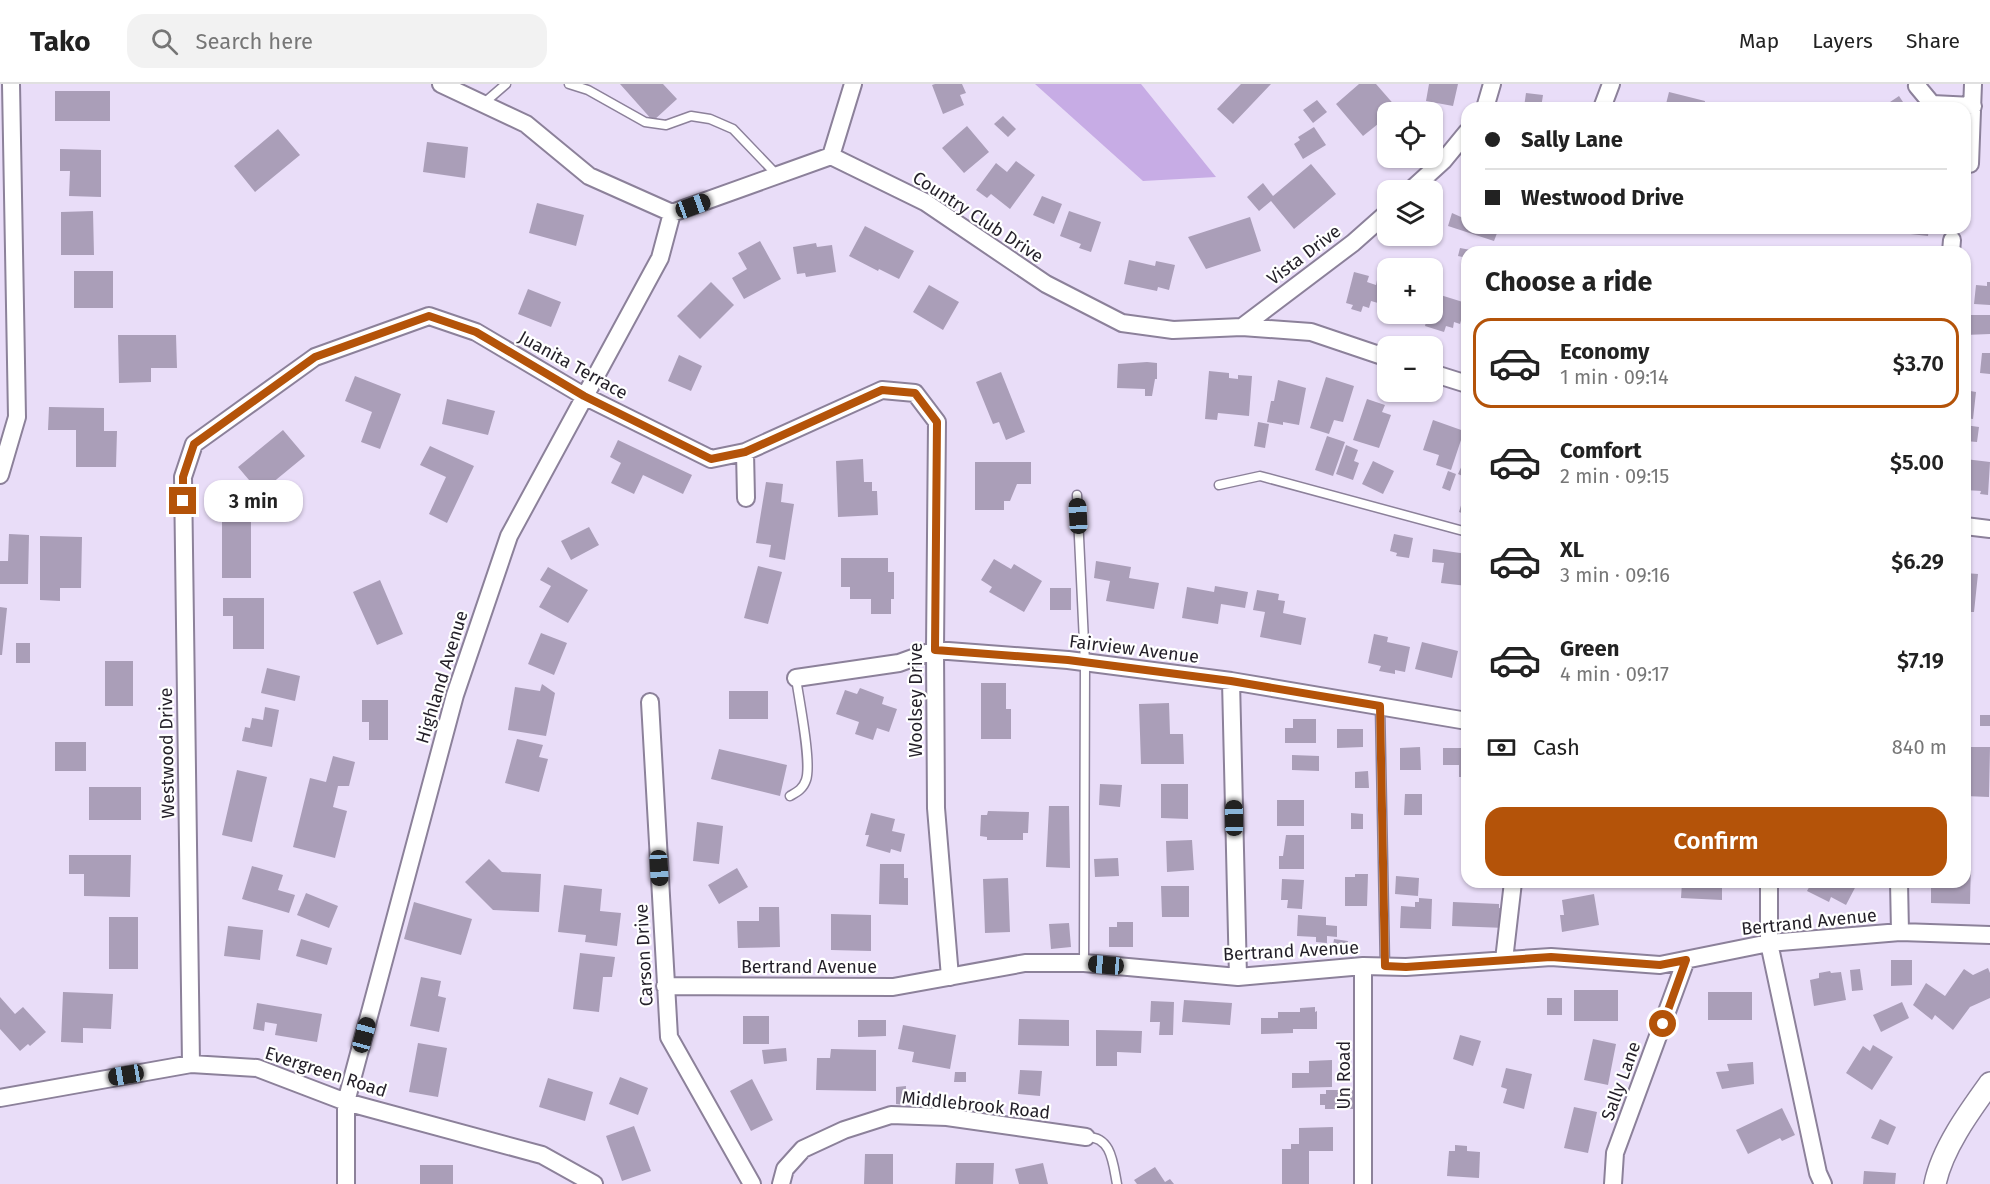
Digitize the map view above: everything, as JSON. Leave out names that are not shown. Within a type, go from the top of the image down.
[{"type":"street","points":[[0,475],[17,417],[11,84]]},
{"type":"street","points":[[441,84],[526,124],[589,176],[672,213],[831,156],[853,84]]},
{"type":"street","points":[[1487,102],[1492,84]]},
{"type":"street","points":[[1604,102],[1611,84]]},
{"type":"street","points":[[1918,84],[1917,86],[1930,102]]},
{"type":"street","points":[[1971,145],[1973,84]]},
{"type":"street","points":[[1422,180],[1444,160],[1461,139]]},
{"type":"street","name":"Country Club Drive","points":[[831,156],[925,202],[1046,284],[1122,323],[1173,330],[1242,327],[1311,332],[1377,354]]},
{"type":"street","name":"Highland Avenue","points":[[346,1184],[346,1102],[455,695],[509,536],[660,258],[672,213]]},
{"type":"street","name":"Vista Drive","points":[[1242,327],[1353,243],[1377,222]]},
{"type":"street","name":"Juanita Terrace","points":[[194,444],[315,357],[429,316],[476,332],[584,396],[711,459],[745,452],[882,390],[915,393],[937,422]]},
{"type":"street","points":[[1443,376],[1461,382]]},
{"type":"street","name":"Woolsey Drive","points":[[937,422],[936,808],[950,977]]},
{"type":"street","name":"Westwood Drive","points":[[191,1064],[183,477],[194,444]]},
{"type":"street","points":[[745,452],[746,498]]},
{"type":"street","points":[[1971,527],[1990,529]]},
{"type":"street","name":"Fairview Avenue","points":[[796,678],[899,663],[935,650],[1085,663],[1231,681],[1461,720]]},
{"type":"street","points":[[1231,681],[1238,978]]},
{"type":"street","name":"Carson Drive","points":[[650,702],[669,1037],[752,1184]]},
{"type":"street","points":[[1504,960],[1512,888]]},
{"type":"street","points":[[1769,888],[1769,943],[1818,1173],[1823,1184]]},
{"type":"street","points":[[1899,888],[1900,932]]},
{"type":"street","name":"Bertrand Avenue","points":[[665,986],[893,987],[1024,963],[1084,963],[1238,978],[1364,966],[1406,967],[1551,957],[1660,965],[1769,943],[1900,932],[1990,935]]},
{"type":"street","name":"Sally Lane","points":[[1613,1184],[1615,1153],[1686,960]]},
{"type":"street","name":"Un Road","points":[[1364,966],[1364,1184]]},
{"type":"street","name":"Evergreen Road","points":[[0,1098],[191,1064],[257,1068],[346,1102],[542,1155],[594,1184]]},
{"type":"street","points":[[1935,1184],[1938,1171],[1968,1112],[1990,1083]]},
{"type":"street","name":"Middlebrook Road","points":[[781,1184],[785,1169],[803,1149],[844,1130],[891,1115],[947,1118],[1086,1137]]},
{"type":"lane","points":[[484,103],[506,84]]},
{"type":"lane","points":[[568,84],[588,90],[645,122],[666,125],[691,117],[710,119],[733,129],[777,175]]},
{"type":"lane","points":[[1219,485],[1260,476],[1461,530]]},
{"type":"lane","points":[[1077,495],[1085,663],[1084,963]]},
{"type":"lane","points":[[789,796],[800,791],[806,780],[807,760],[796,678]]},
{"type":"lane","points":[[1380,706],[1385,966]]},
{"type":"lane","points":[[1086,1137],[1093,1137],[1106,1144],[1112,1156],[1117,1184]]},
{"type":"shaded area","points":[[1035,84],[1141,84],[1216,177],[1143,181]]},
{"type":"building","points":[[620,84],[663,84],[677,99],[653,121]]},
{"type":"building","points":[[962,84],[966,93],[960,95],[964,105],[943,114],[932,85]]},
{"type":"building","points":[[1241,84],[1271,84],[1233,124],[1217,109]]},
{"type":"building","points":[[1359,84],[1376,84],[1392,102],[1377,102],[1377,125],[1363,136],[1336,104]]},
{"type":"building","points":[[1429,84],[1458,84],[1453,106],[1443,104],[1443,102],[1426,101]]},
{"type":"building","points":[[55,91],[110,91],[110,121],[55,121]]},
{"type":"building","points":[[1669,92],[1705,101],[1705,102],[1666,102]]},
{"type":"building","points":[[1526,93],[1543,95],[1542,102],[1525,102]]},
{"type":"building","points":[[1899,96],[1903,102],[1890,102]]},
{"type":"building","points":[[1317,100],[1327,112],[1313,123],[1303,110]]},
{"type":"building","points":[[1003,116],[1016,129],[1008,137],[994,124]]},
{"type":"building","points":[[967,126],[989,152],[964,173],[942,148]]},
{"type":"building","points":[[1314,127],[1326,145],[1303,159],[1294,144],[1300,140],[1298,137]]},
{"type":"building","points":[[278,129],[300,155],[255,192],[234,166]]},
{"type":"building","points":[[427,142],[468,147],[465,178],[423,172]]},
{"type":"building","points":[[60,149],[101,150],[101,197],[69,196],[70,171],[60,171]]},
{"type":"building","points":[[1016,161],[1035,175],[1010,209],[991,194],[987,198],[976,190],[996,163],[1007,172]]},
{"type":"building","points":[[1311,164],[1336,194],[1294,229],[1271,201],[1259,211],[1247,197],[1263,183],[1273,196]]},
{"type":"building","points":[[1042,196],[1062,204],[1054,224],[1033,215]]},
{"type":"building","points":[[537,203],[584,215],[576,246],[529,233]]},
{"type":"building","points":[[93,211],[94,255],[61,255],[61,212]]},
{"type":"building","points":[[1069,211],[1101,222],[1091,252],[1079,248],[1081,244],[1060,236]]},
{"type":"building","points":[[1452,213],[1461,217],[1461,230],[1448,226]]},
{"type":"building","points":[[1250,217],[1261,251],[1206,269],[1188,237]]},
{"type":"building","points":[[865,226],[914,251],[899,279],[849,256]]},
{"type":"building","points":[[1473,234],[1497,234],[1494,241]]},
{"type":"building","points":[[760,241],[781,279],[744,299],[732,278],[747,269],[738,253]]},
{"type":"building","points":[[816,243],[817,247],[832,245],[836,272],[806,277],[805,273],[797,274],[793,247]]},
{"type":"building","points":[[1129,260],[1155,266],[1156,261],[1175,265],[1169,290],[1158,287],[1157,291],[1124,284]]},
{"type":"building","points":[[74,271],[113,271],[113,308],[74,308]]},
{"type":"building","points":[[1354,272],[1369,276],[1367,282],[1376,285],[1377,280],[1377,303],[1371,301],[1369,308],[1363,306],[1361,312],[1351,309],[1353,305],[1346,303]]},
{"type":"building","points":[[711,282],[734,305],[700,339],[677,316]]},
{"type":"building","points":[[1987,282],[1990,282],[1990,305],[1974,304],[1976,285],[1987,286]]},
{"type":"building","points":[[929,285],[959,302],[943,330],[913,312]]},
{"type":"building","points":[[528,289],[561,302],[551,327],[518,314]]},
{"type":"building","points":[[1443,296],[1461,301],[1460,324],[1454,322],[1453,328],[1446,326],[1444,332],[1425,326],[1426,324],[1443,324]]},
{"type":"building","points":[[1971,315],[1990,315],[1990,334],[1971,335]]},
{"type":"building","points":[[118,335],[176,335],[177,368],[151,368],[151,382],[119,383]]},
{"type":"building","points":[[1982,353],[1990,353],[1990,374],[1980,373]]},
{"type":"building","points":[[679,355],[702,366],[691,391],[668,381]]},
{"type":"building","points":[[1157,363],[1157,379],[1155,379],[1152,396],[1145,396],[1145,389],[1117,388],[1118,364]]},
{"type":"building","points":[[1209,371],[1229,373],[1229,378],[1238,379],[1238,375],[1252,376],[1249,416],[1218,413],[1217,420],[1205,419]]},
{"type":"building","points":[[1001,372],[1025,432],[1006,440],[999,422],[993,424],[976,382]]},
{"type":"building","points":[[355,376],[401,394],[380,449],[361,442],[372,412],[345,401]]},
{"type":"building","points":[[1326,377],[1354,386],[1343,422],[1334,420],[1329,434],[1310,428]]},
{"type":"building","points":[[1278,380],[1306,388],[1299,425],[1267,422]]},
{"type":"building","points":[[1971,391],[1976,392],[1973,419],[1971,419]]},
{"type":"building","points":[[447,399],[495,411],[488,435],[442,424]]},
{"type":"building","points":[[1367,399],[1385,405],[1382,412],[1391,415],[1379,448],[1353,440]]},
{"type":"building","points":[[49,407],[104,408],[104,431],[117,431],[116,467],[76,467],[76,430],[48,430]]},
{"type":"building","points":[[1433,420],[1461,430],[1461,440],[1451,470],[1436,465],[1439,455],[1423,450]]},
{"type":"building","points":[[1258,422],[1269,424],[1265,448],[1254,446]]},
{"type":"building","points":[[1971,426],[1979,427],[1977,442],[1971,442]]},
{"type":"building","points":[[283,430],[305,456],[260,493],[238,467]]},
{"type":"building","points":[[1327,436],[1345,442],[1333,476],[1315,470]]},
{"type":"building","points":[[618,440],[692,475],[683,494],[643,475],[634,494],[611,483],[621,463],[610,457]]},
{"type":"building","points":[[1346,445],[1358,450],[1354,461],[1359,463],[1353,480],[1336,474]]},
{"type":"building","points":[[430,446],[474,466],[447,523],[429,514],[446,477],[420,465]]},
{"type":"building","points":[[863,459],[864,482],[872,482],[872,491],[877,491],[878,515],[838,517],[836,461]]},
{"type":"building","points":[[1971,460],[1990,462],[1988,495],[1980,494],[1981,491],[1971,490]]},
{"type":"building","points":[[1373,461],[1394,471],[1383,494],[1362,484]]},
{"type":"building","points":[[975,462],[1031,462],[1031,484],[1017,484],[1010,501],[1004,501],[1004,510],[975,510]]},
{"type":"building","points":[[1448,471],[1456,474],[1450,491],[1442,488]]},
{"type":"building","points":[[766,482],[783,484],[781,502],[794,504],[785,560],[769,557],[771,545],[756,543]]},
{"type":"building","points":[[222,519],[251,519],[251,578],[222,578]]},
{"type":"building","points":[[589,527],[599,545],[571,560],[561,541]]},
{"type":"building","points":[[9,534],[29,535],[28,584],[0,584],[0,561],[8,561]]},
{"type":"building","points":[[1394,534],[1413,538],[1409,558],[1396,556],[1397,553],[1390,551]]},
{"type":"building","points":[[40,536],[82,537],[81,588],[60,588],[60,601],[40,600]]},
{"type":"building","points":[[1433,549],[1461,553],[1461,585],[1441,583],[1444,563],[1432,562]]},
{"type":"building","points":[[841,558],[888,558],[888,572],[894,572],[894,599],[891,599],[891,614],[871,614],[871,599],[850,599],[850,587],[841,587]]},
{"type":"building","points":[[994,559],[1011,569],[1014,564],[1042,581],[1024,612],[989,592],[992,587],[981,580]]},
{"type":"building","points":[[1096,561],[1131,567],[1129,578],[1159,583],[1154,609],[1106,601],[1110,581],[1094,578]]},
{"type":"building","points":[[758,566],[782,572],[768,624],[744,618]]},
{"type":"building","points":[[548,567],[588,590],[568,623],[539,607],[551,586],[540,580]]},
{"type":"building","points":[[1971,573],[1978,574],[1974,612],[1971,612]]},
{"type":"building","points":[[380,580],[403,634],[377,645],[353,592]]},
{"type":"building","points":[[1215,586],[1248,592],[1245,608],[1221,604],[1218,624],[1182,618],[1187,587],[1214,592]]},
{"type":"building","points":[[1050,588],[1071,588],[1071,610],[1050,610]]},
{"type":"building","points":[[1257,590],[1279,594],[1278,600],[1285,601],[1283,613],[1306,618],[1301,645],[1260,637],[1265,612],[1253,610]]},
{"type":"building","points":[[223,598],[264,598],[264,649],[233,649],[233,616],[223,616]]},
{"type":"building","points":[[0,607],[7,608],[2,655],[0,655]]},
{"type":"building","points":[[541,633],[567,643],[554,675],[528,664]]},
{"type":"building","points":[[1374,634],[1388,637],[1387,642],[1410,647],[1405,672],[1395,670],[1395,674],[1379,671],[1381,666],[1368,663]]},
{"type":"building","points":[[1422,642],[1458,651],[1452,678],[1415,669]]},
{"type":"building","points":[[16,643],[30,643],[30,663],[16,663]]},
{"type":"building","points":[[105,661],[133,661],[133,706],[105,706]]},
{"type":"building","points":[[267,668],[300,676],[295,701],[261,693]]},
{"type":"building","points":[[981,683],[1006,683],[1006,709],[1011,709],[1011,739],[981,739]]},
{"type":"building","points":[[542,684],[555,693],[546,736],[508,730],[515,687],[540,691]]},
{"type":"building","points":[[860,688],[884,697],[882,704],[897,709],[889,732],[877,728],[873,740],[855,734],[859,722],[836,714],[845,690],[857,694]]},
{"type":"building","points":[[729,691],[768,691],[768,719],[729,719]]},
{"type":"building","points":[[362,700],[388,700],[388,740],[369,740],[369,722],[362,722]]},
{"type":"building","points":[[1169,703],[1170,734],[1183,734],[1184,764],[1141,764],[1139,704]]},
{"type":"building","points":[[265,707],[279,710],[272,747],[242,741],[245,727],[250,728],[252,718],[263,720]]},
{"type":"building","points":[[1980,715],[1990,715],[1990,726],[1980,726]]},
{"type":"building","points":[[1293,719],[1316,719],[1316,743],[1285,743],[1285,728],[1293,728]]},
{"type":"building","points":[[1337,729],[1363,729],[1363,747],[1337,748]]},
{"type":"building","points":[[517,739],[543,745],[539,757],[548,759],[539,792],[505,783]]},
{"type":"building","points":[[55,742],[86,742],[86,771],[55,771]]},
{"type":"building","points":[[1420,747],[1421,770],[1400,770],[1400,748]]},
{"type":"building","points":[[1971,747],[1990,747],[1989,797],[1971,796]]},
{"type":"building","points":[[1443,748],[1461,748],[1461,777],[1459,777],[1459,765],[1443,765]]},
{"type":"building","points":[[719,749],[787,765],[780,796],[711,779]]},
{"type":"building","points":[[1292,755],[1319,756],[1319,771],[1292,770]]},
{"type":"building","points":[[333,756],[355,762],[349,786],[338,786],[333,807],[347,811],[335,858],[293,847],[310,778],[326,782]]},
{"type":"building","points":[[237,770],[267,777],[252,842],[222,835]]},
{"type":"building","points":[[1368,771],[1369,788],[1355,788],[1355,772]]},
{"type":"building","points":[[1100,784],[1122,785],[1120,807],[1099,805]]},
{"type":"building","points":[[1161,784],[1188,784],[1188,819],[1161,818]]},
{"type":"building","points":[[89,787],[141,787],[141,820],[89,820]]},
{"type":"building","points":[[1405,794],[1422,794],[1422,815],[1404,815]]},
{"type":"building","points":[[1277,800],[1304,800],[1304,826],[1277,826]]},
{"type":"building","points":[[1049,806],[1069,806],[1070,868],[1046,867]]},
{"type":"building","points":[[988,811],[1029,812],[1028,833],[1023,833],[1023,840],[987,840],[987,837],[980,836],[981,815],[987,815]]},
{"type":"building","points":[[871,813],[895,819],[892,831],[905,834],[901,852],[891,849],[890,853],[866,846],[869,835],[865,835]]},
{"type":"building","points":[[1351,813],[1363,814],[1363,829],[1351,829]]},
{"type":"building","points":[[697,822],[723,826],[719,864],[693,861]]},
{"type":"building","points":[[1286,835],[1304,835],[1304,869],[1279,869],[1279,856],[1283,856]]},
{"type":"building","points":[[1192,840],[1194,870],[1167,872],[1166,841]]},
{"type":"building","points":[[69,855],[131,855],[130,897],[84,896],[84,874],[69,874]]},
{"type":"building","points":[[1118,858],[1119,876],[1095,877],[1094,859]]},
{"type":"building","points":[[489,859],[502,872],[541,874],[539,912],[493,910],[465,882]]},
{"type":"building","points":[[880,864],[904,864],[904,878],[908,878],[908,905],[879,904]]},
{"type":"building","points":[[252,866],[283,875],[278,890],[295,895],[289,913],[242,899]]},
{"type":"building","points":[[737,868],[748,887],[719,904],[708,885]]},
{"type":"building","points":[[1355,874],[1368,874],[1367,906],[1345,906],[1345,877],[1355,877]]},
{"type":"building","points":[[1396,876],[1419,878],[1418,896],[1395,894]]},
{"type":"building","points":[[1008,878],[1010,932],[985,933],[983,879]]},
{"type":"building","points":[[1282,879],[1304,880],[1302,909],[1287,908],[1288,900],[1281,900]]},
{"type":"building","points":[[564,885],[602,889],[600,911],[621,913],[617,946],[585,942],[586,935],[558,932]]},
{"type":"building","points":[[1161,886],[1189,886],[1189,917],[1162,917]]},
{"type":"building","points":[[1682,888],[1722,888],[1722,900],[1681,898]]},
{"type":"building","points":[[1809,888],[1855,888],[1846,905],[1831,897],[1829,902],[1807,891]]},
{"type":"building","points":[[1931,888],[1970,888],[1970,904],[1931,903]]},
{"type":"building","points":[[306,893],[338,906],[329,928],[297,915]]},
{"type":"building","points":[[1594,894],[1599,925],[1562,932],[1560,915],[1564,915],[1562,900]]},
{"type":"building","points":[[1419,898],[1432,899],[1431,929],[1400,928],[1401,906],[1415,907],[1415,902],[1419,902]]},
{"type":"building","points":[[414,902],[472,919],[461,955],[404,939]]},
{"type":"building","points":[[1453,902],[1499,904],[1499,908],[1507,908],[1506,928],[1452,926]]},
{"type":"building","points":[[759,907],[779,907],[780,947],[738,948],[737,921],[759,921]]},
{"type":"building","points":[[831,914],[871,915],[871,951],[831,950]]},
{"type":"building","points":[[1298,915],[1326,917],[1326,925],[1337,926],[1337,937],[1327,936],[1327,943],[1316,942],[1316,937],[1297,936]]},
{"type":"building","points":[[109,917],[138,917],[138,969],[109,969]]},
{"type":"building","points":[[1117,922],[1133,922],[1133,947],[1109,947],[1109,927],[1117,927]]},
{"type":"building","points":[[1069,923],[1071,947],[1051,949],[1049,924]]},
{"type":"building","points":[[228,926],[263,930],[260,960],[224,956]]},
{"type":"building","points":[[301,939],[332,948],[327,965],[296,956]]},
{"type":"building","points":[[1334,939],[1348,941],[1346,953],[1332,951]]},
{"type":"building","points":[[580,953],[615,957],[612,977],[603,977],[599,1012],[573,1009]]},
{"type":"building","points":[[1891,960],[1912,960],[1912,985],[1891,986]]},
{"type":"building","points":[[1988,968],[1990,998],[1970,1007],[1953,1030],[1935,1015],[1932,1020],[1913,1005],[1926,983],[1945,996],[1964,969],[1973,975]]},
{"type":"building","points":[[1860,969],[1863,990],[1852,991],[1850,970]]},
{"type":"building","points":[[1830,971],[1831,973],[1841,972],[1846,1000],[1814,1006],[1810,980],[1819,978],[1819,973]]},
{"type":"building","points":[[421,977],[441,981],[438,996],[446,998],[439,1032],[410,1026]]},
{"type":"building","points":[[1574,990],[1618,990],[1618,1021],[1574,1021]]},
{"type":"building","points":[[63,992],[113,994],[111,1029],[83,1028],[83,1043],[61,1042]]},
{"type":"building","points":[[1708,992],[1752,992],[1752,1020],[1708,1020]]},
{"type":"building","points":[[0,997],[15,1014],[23,1007],[46,1032],[30,1046],[28,1044],[20,1051],[0,1029]]},
{"type":"building","points":[[1547,998],[1562,998],[1562,1015],[1547,1015]]},
{"type":"building","points":[[1184,1000],[1232,1003],[1230,1025],[1182,1022]]},
{"type":"building","points":[[1151,1001],[1174,1002],[1173,1035],[1159,1035],[1160,1022],[1150,1022]]},
{"type":"building","points":[[1902,1002],[1909,1018],[1881,1032],[1873,1015]]},
{"type":"building","points":[[257,1003],[322,1014],[317,1042],[275,1035],[277,1024],[265,1022],[264,1031],[253,1029]]},
{"type":"building","points":[[1315,1007],[1317,1029],[1293,1029],[1293,1033],[1261,1034],[1261,1018],[1278,1018],[1278,1012],[1300,1012],[1300,1008]]},
{"type":"building","points":[[743,1016],[769,1016],[769,1044],[743,1044]]},
{"type":"building","points":[[1019,1019],[1069,1020],[1069,1046],[1018,1045]]},
{"type":"building","points":[[858,1020],[886,1020],[886,1036],[858,1037]]},
{"type":"building","points":[[903,1025],[956,1035],[950,1069],[912,1062],[914,1052],[898,1049]]},
{"type":"building","points":[[1096,1030],[1142,1031],[1141,1053],[1117,1052],[1117,1066],[1096,1066]]},
{"type":"building","points":[[1460,1035],[1481,1041],[1473,1066],[1453,1059]]},
{"type":"building","points":[[1593,1039],[1616,1044],[1608,1085],[1584,1080]]},
{"type":"building","points":[[418,1043],[447,1048],[438,1097],[409,1092]]},
{"type":"building","points":[[1873,1045],[1893,1057],[1872,1090],[1846,1073],[1863,1046],[1870,1051]]},
{"type":"building","points":[[786,1048],[787,1061],[764,1064],[762,1050]]},
{"type":"building","points":[[831,1049],[876,1050],[876,1091],[816,1090],[817,1058],[830,1058]]},
{"type":"building","points":[[1332,1060],[1332,1087],[1292,1088],[1292,1073],[1309,1073],[1309,1061]]},
{"type":"building","points":[[1753,1062],[1754,1084],[1722,1089],[1716,1072],[1729,1071],[1727,1064]]},
{"type":"building","points":[[1506,1068],[1532,1074],[1524,1109],[1503,1103],[1507,1089],[1501,1087]]},
{"type":"building","points":[[1020,1070],[1042,1071],[1040,1096],[1018,1094]]},
{"type":"building","points":[[955,1072],[966,1072],[966,1082],[954,1082]]},
{"type":"building","points":[[620,1077],[648,1088],[638,1115],[609,1104]]},
{"type":"building","points":[[548,1078],[593,1092],[585,1121],[539,1107]]},
{"type":"building","points":[[752,1079],[773,1120],[751,1131],[730,1091]]},
{"type":"building","points":[[906,1086],[905,1105],[896,1104],[896,1087]]},
{"type":"building","points":[[1326,1090],[1361,1090],[1361,1109],[1325,1109],[1325,1105],[1320,1105],[1320,1094],[1326,1094]]},
{"type":"building","points":[[1574,1107],[1597,1112],[1588,1153],[1564,1148]]},
{"type":"building","points":[[1782,1108],[1795,1135],[1782,1141],[1780,1138],[1748,1154],[1736,1130]]},
{"type":"building","points":[[1880,1119],[1896,1127],[1888,1145],[1871,1138]]},
{"type":"building","points":[[634,1126],[651,1171],[622,1181],[606,1136]]},
{"type":"building","points":[[1333,1127],[1333,1151],[1309,1151],[1309,1184],[1282,1184],[1282,1149],[1291,1149],[1291,1144],[1299,1144],[1299,1128]]},
{"type":"building","points":[[1455,1145],[1467,1146],[1467,1151],[1480,1152],[1479,1178],[1447,1176],[1449,1151],[1455,1151]]},
{"type":"building","points":[[865,1154],[893,1154],[893,1184],[864,1184]]},
{"type":"building","points":[[956,1163],[994,1163],[993,1184],[955,1184]]},
{"type":"building","points":[[1043,1163],[1048,1184],[1019,1184],[1015,1169]]},
{"type":"building","points":[[420,1165],[453,1165],[453,1184],[420,1184]]},
{"type":"building","points":[[1155,1167],[1165,1182],[1170,1179],[1174,1184],[1137,1184],[1134,1180]]},
{"type":"building","points":[[1864,1171],[1896,1173],[1895,1184],[1863,1184]]},
{"type":"route","points":[[183,501],[183,477],[194,444],[315,357],[429,316],[476,332],[584,396],[711,459],[745,452],[882,390],[915,393],[937,422],[935,650],[1068,660],[1231,681],[1380,706],[1385,966],[1406,967],[1551,957],[1660,965],[1686,960],[1663,1024]]}]
